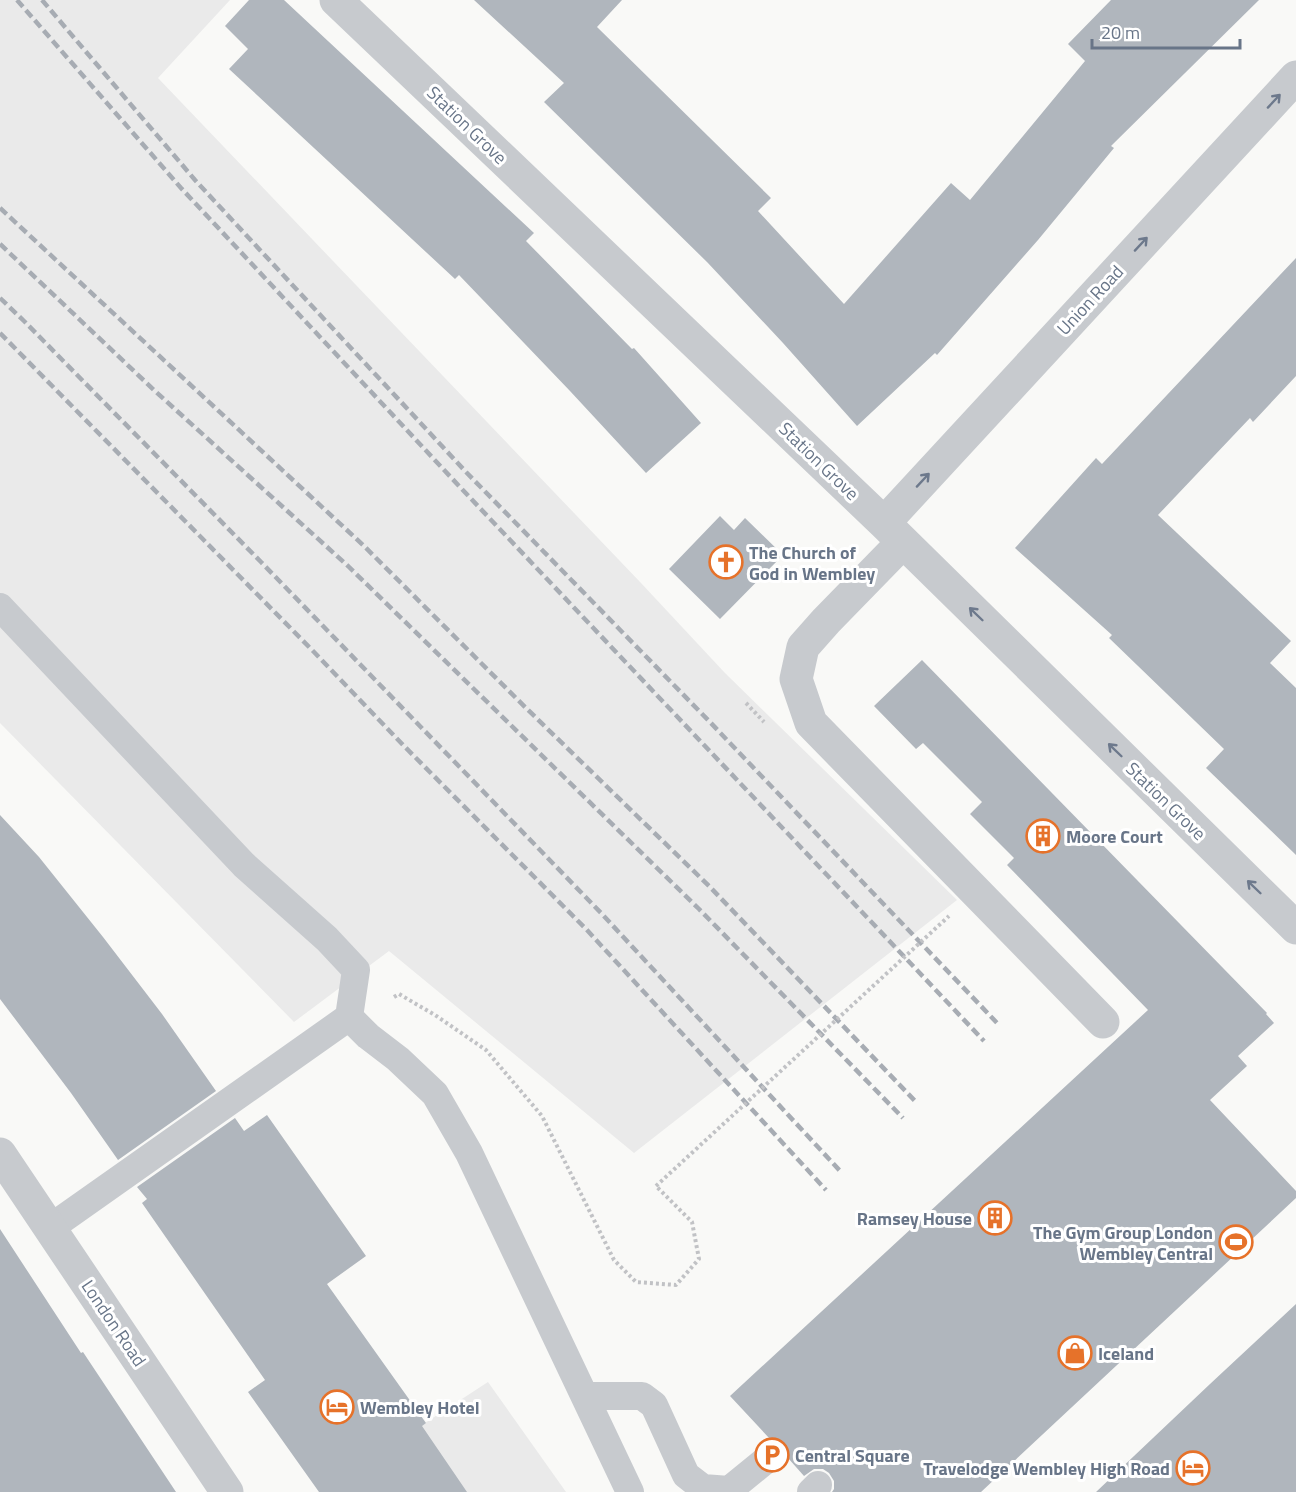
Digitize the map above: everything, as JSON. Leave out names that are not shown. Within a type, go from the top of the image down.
[{"type":"street","name":"Station Grove","points":[[336,0],[893,532],[1296,928]]},
{"type":"street","name":"Union Road","points":[[1103,1022],[811,723],[796,679],[803,647],[826,621],[893,532],[1296,77]]},
{"type":"street","name":"London Road","points":[[0,1154],[227,1492]]},
{"type":"lane","points":[[0,607],[244,865],[327,939],[356,970],[349,1017],[50,1228]]},
{"type":"lane","points":[[349,1017],[435,1094],[469,1153],[630,1492]]},
{"type":"lane","points":[[585,1396],[642,1395],[654,1405],[686,1475],[703,1488],[729,1490],[772,1455]]},
{"type":"path","points":[[349,1017],[399,994],[435,1015],[486,1050],[542,1116],[614,1260],[636,1282],[676,1285],[699,1259],[692,1222],[656,1186],[949,916]]},
{"type":"shaded area","points":[[0,0],[230,0],[158,78],[725,673],[957,900],[634,1153],[389,951],[294,1022],[0,723]]},
{"type":"shaded area","points":[[488,1382],[566,1492],[327,1492],[425,1423]]},
{"type":"building","points":[[249,0],[284,0],[534,233],[526,241],[632,349],[634,348],[701,423],[646,473],[459,275],[455,279],[229,69],[248,49],[225,26]]},
{"type":"building","points":[[474,0],[622,0],[597,27],[771,198],[758,211],[844,304],[951,183],[970,200],[1085,61],[1068,44],[1111,0],[1259,0],[1111,146],[1114,148],[1038,240],[937,355],[935,353],[857,426],[707,262],[544,102],[564,83]]},
{"type":"building","points":[[1296,258],[1296,376],[1253,422],[1250,418],[1158,515],[1291,641],[1270,663],[1296,688],[1296,855],[1206,768],[1224,749],[1109,638],[1112,635],[1015,548],[1096,458],[1102,464]]},
{"type":"building","name":"The Church of God in Wembley","points":[[720,516],[734,530],[745,518],[783,555],[720,619],[669,569]]},
{"type":"building","points":[[922,660],[1267,1013],[1274,1023],[1238,1056],[1247,1066],[1210,1100],[1296,1191],[1296,1198],[981,1492],[832,1492],[834,1481],[829,1473],[823,1469],[814,1469],[804,1476],[788,1458],[784,1444],[777,1439],[770,1439],[730,1396],[1148,1010],[1007,865],[1014,858],[970,814],[982,802],[923,743],[916,749],[874,706]]},
{"type":"building","points":[[0,815],[39,857],[103,937],[162,1014],[216,1091],[118,1160],[0,999]]},
{"type":"building","points":[[267,1115],[366,1256],[327,1284],[426,1423],[422,1426],[467,1492],[319,1492],[248,1392],[265,1380],[142,1203],[147,1199],[137,1187],[235,1118],[244,1131]]},
{"type":"building","points":[[0,1229],[81,1353],[83,1352],[176,1492],[0,1492]]},
{"type":"building","points":[[1296,1304],[1296,1492],[1096,1492],[1210,1384]]},
{"type":"railway","points":[[17,0],[181,188],[459,486],[984,1041]]},
{"type":"railway","points":[[42,0],[195,180],[466,472],[708,720],[999,1025]]},
{"type":"railway","points":[[0,208],[363,545],[709,886],[917,1103]]},
{"type":"railway","points":[[0,244],[155,391],[348,566],[699,909],[903,1118]]},
{"type":"railway","points":[[0,298],[261,562],[602,914],[842,1173]]},
{"type":"railway","points":[[0,333],[586,929],[826,1190]]},
{"type":"place","name":"The Church of God in Wembley","points":[[726,562]]},
{"type":"place","name":"Moore Court","points":[[1043,836]]},
{"type":"place","name":"Ramsey House","points":[[995,1218]]},
{"type":"place","name":"The Gym Group London Wembley Central","points":[[1236,1242]]},
{"type":"place","name":"Iceland","points":[[1075,1353]]},
{"type":"place","name":"Wembley Hotel","points":[[337,1407]]},
{"type":"place","name":"Central Square","points":[[772,1455]]},
{"type":"place","name":"Travelodge Wembley High Road","points":[[1193,1468]]}]
